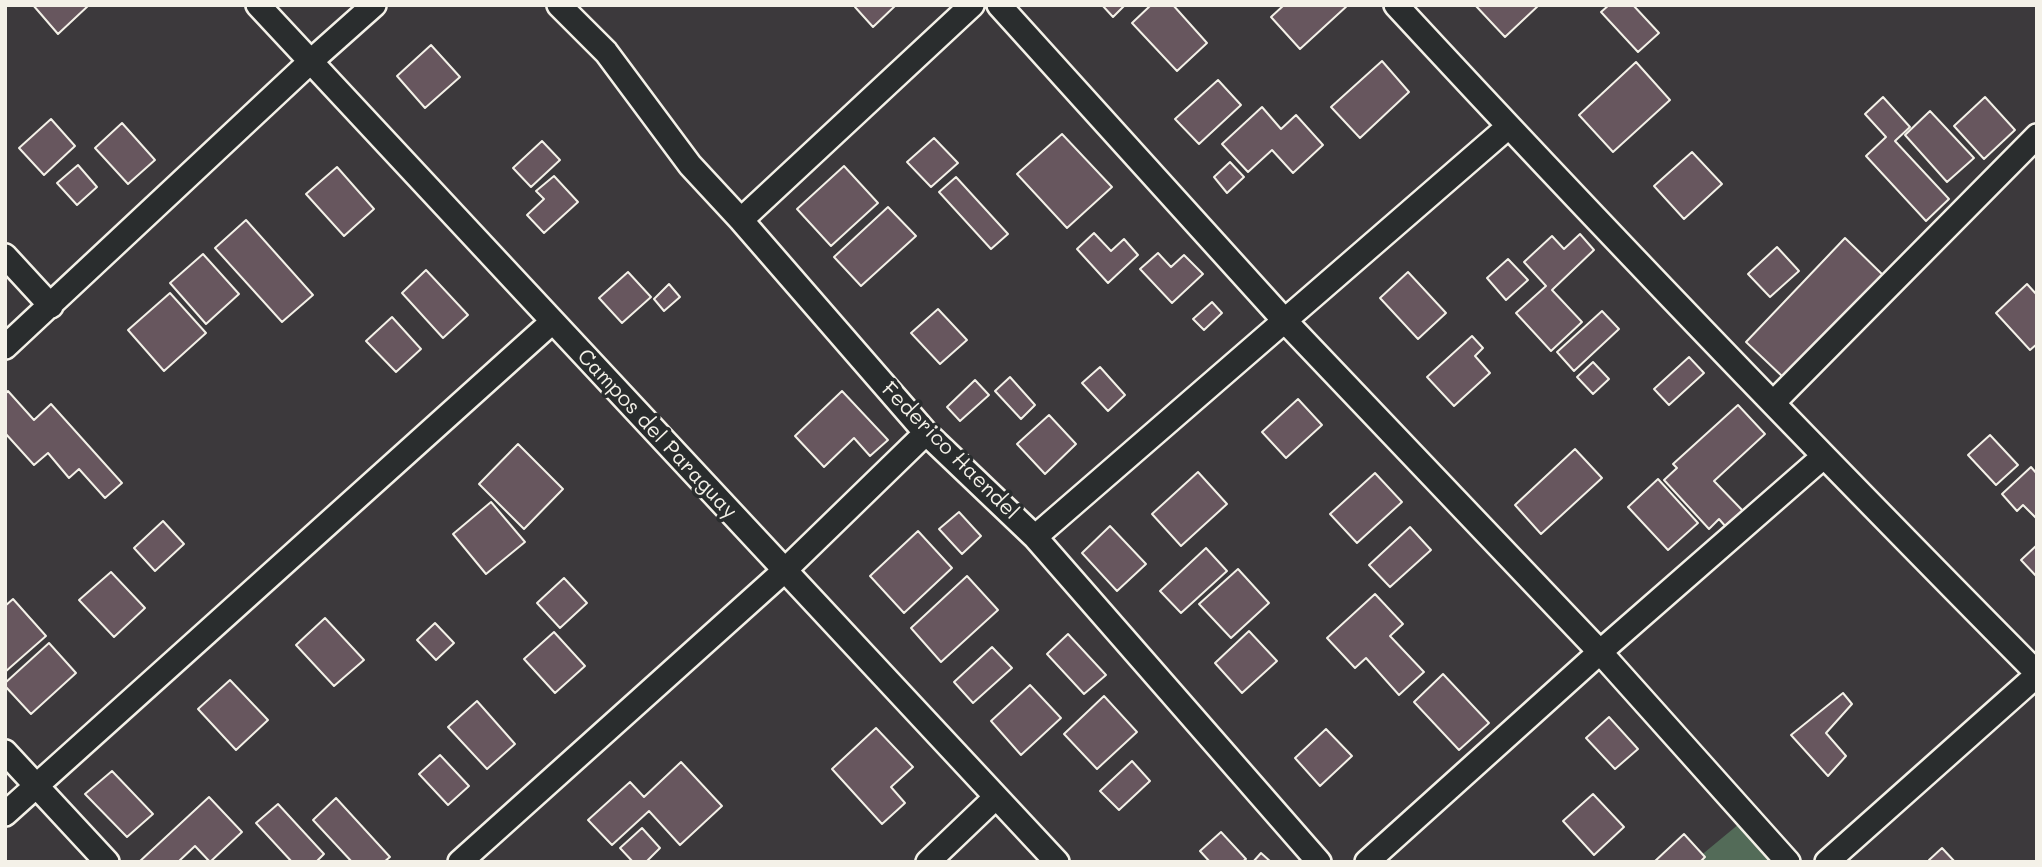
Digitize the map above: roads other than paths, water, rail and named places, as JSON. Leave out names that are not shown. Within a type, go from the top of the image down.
[{"type":"street","name":"Campos del Paraguay","points":[[258,5],[1057,862]]},
{"type":"street","points":[[5,347],[374,5]]},
{"type":"street","name":"Federico Haendel","points":[[559,5],[607,52],[690,165],[926,433],[1035,537],[1319,862]]},
{"type":"street","points":[[741,220],[972,5]]},
{"type":"street","points":[[999,5],[1284,320],[1600,652],[1788,862]]},
{"type":"street","points":[[1400,7],[1508,127],[1824,457],[2037,674],[1827,862]]},
{"type":"street","points":[[1035,537],[1508,127]]},
{"type":"street","points":[[1773,403],[2037,136]]},
{"type":"street","points":[[5,256],[51,306]]},
{"type":"street","points":[[5,814],[552,321]]},
{"type":"street","points":[[460,862],[784,571],[926,433]]},
{"type":"street","points":[[1367,862],[1600,652],[1824,457]]},
{"type":"street","points":[[5,752],[107,862]]},
{"type":"street","points":[[929,862],[996,797]]}]
